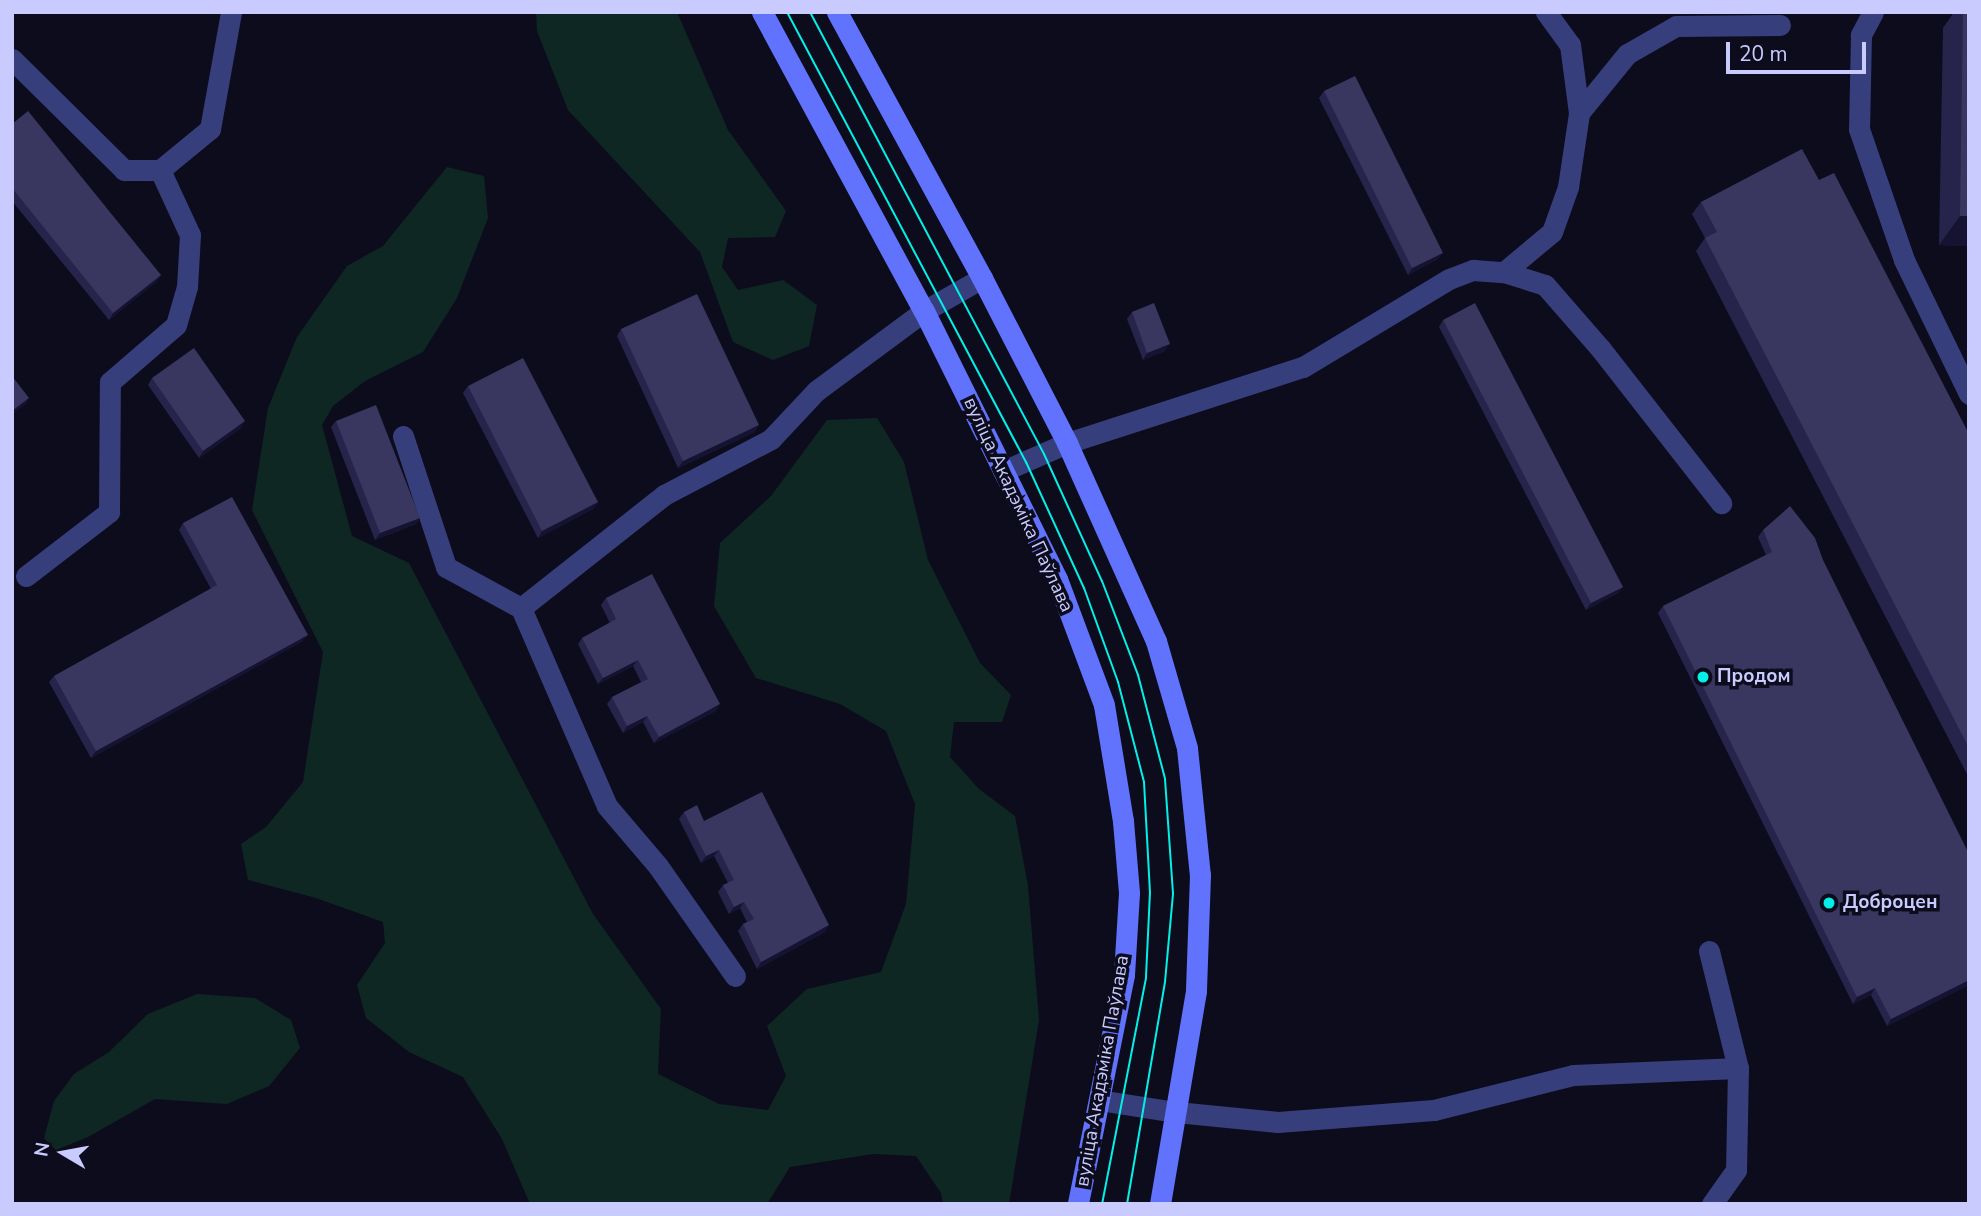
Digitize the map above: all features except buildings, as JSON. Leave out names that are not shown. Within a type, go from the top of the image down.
[{"type":"main road","name":"вуліца Акадэміка Паўлава","points":[[762,12],[924,311],[1057,579],[1104,705],[1124,821],[1129,894],[1124,975],[1078,1204]]},
{"type":"main road","points":[[836,12],[982,278],[1067,443],[1156,641],[1187,748],[1200,888],[1196,991],[1160,1204]]},
{"type":"street","points":[[12,59],[124,170],[160,170],[210,129],[231,12]]},
{"type":"street","points":[[1504,272],[1552,232],[1568,187],[1579,113],[1570,45],[1546,12]]},
{"type":"street","points":[[1873,12],[1861,35],[1859,129],[1904,260],[1969,394]]},
{"type":"street","points":[[1579,113],[1627,54],[1676,26],[1780,25]]},
{"type":"street","points":[[26,576],[109,512],[110,382],[176,325],[187,287],[190,235],[160,170]]},
{"type":"street","points":[[1003,471],[1067,443],[1303,367],[1449,279],[1473,270],[1504,272],[1545,285],[1600,348],[1721,503]]},
{"type":"street","points":[[521,608],[664,495],[771,439],[816,391],[924,311],[982,278]]},
{"type":"street","points":[[403,436],[446,567],[521,608],[607,806],[657,866],[735,976]]},
{"type":"street","points":[[1709,951],[1738,1068],[1736,1170],[1712,1204]]},
{"type":"street","points":[[1098,1100],[1176,1112],[1278,1122],[1434,1110],[1573,1075],[1738,1068]]},
{"type":"green space","points":[[536,12],[677,12],[728,130],[786,211],[775,237],[728,238],[722,267],[738,290],[783,280],[817,305],[809,346],[773,360],[733,342],[700,252],[568,110],[537,31]]},
{"type":"green space","points":[[447,167],[484,176],[488,218],[457,298],[423,352],[365,381],[333,406],[322,425],[352,536],[409,563],[593,914],[661,1009],[658,1074],[719,1104],[768,1110],[786,1076],[767,1026],[807,989],[881,972],[906,904],[915,804],[886,731],[840,704],[756,678],[714,606],[720,543],[771,496],[827,420],[877,418],[904,462],[928,560],[980,663],[1011,695],[1002,722],[954,722],[950,757],[979,789],[1015,816],[1028,886],[1039,1020],[1009,1204],[943,1204],[941,1193],[916,1156],[873,1154],[790,1167],[767,1204],[530,1204],[502,1139],[463,1077],[409,1052],[366,1018],[357,985],[385,943],[383,922],[316,898],[248,880],[241,844],[266,827],[303,782],[323,652],[252,510],[268,408],[297,337],[347,266],[383,246]]},
{"type":"green space","points":[[197,994],[255,998],[291,1020],[300,1048],[269,1086],[227,1104],[155,1099],[88,1137],[56,1150],[44,1138],[54,1101],[74,1074],[109,1052],[148,1014]]},
{"type":"tram line","points":[[787,12],[1026,462],[1084,588],[1118,682],[1144,782],[1150,892],[1146,978],[1102,1204]]},
{"type":"tram line","points":[[810,12],[1044,454],[1102,581],[1138,675],[1165,779],[1173,894],[1165,982],[1127,1204]]},
{"type":"place","name":"Продом","points":[[1703,677]]},
{"type":"place","name":"Доброцен","points":[[1829,903]]}]
